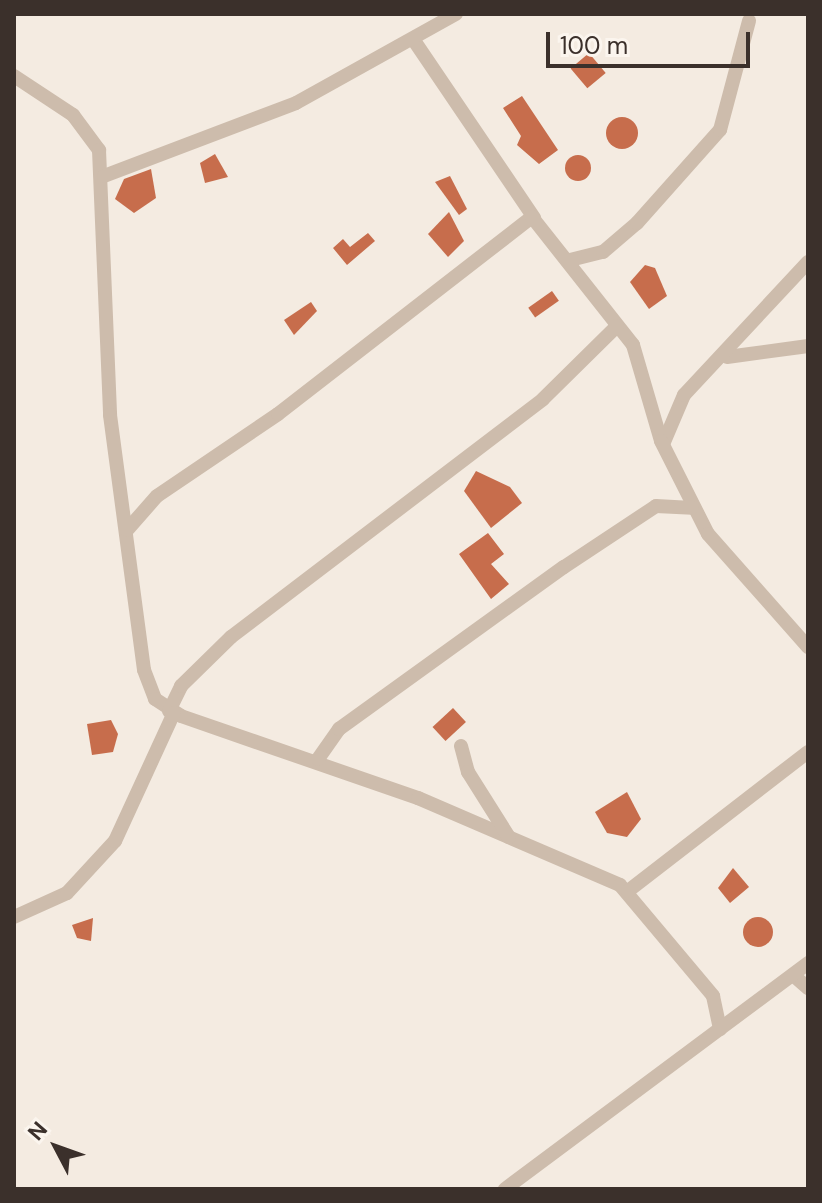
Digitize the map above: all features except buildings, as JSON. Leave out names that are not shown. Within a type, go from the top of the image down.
[{"type":"street","points":[[104,176],[296,103],[456,14]]},
{"type":"street","points":[[570,260],[592,257],[615,242],[720,130],[749,21]]},
{"type":"street","points":[[413,39],[534,218],[570,260],[633,345],[663,446],[692,508],[808,647]]},
{"type":"street","points":[[14,76],[89,130],[104,176],[105,365],[146,678],[171,712],[318,759],[509,837],[628,891],[713,996],[720,1029]]},
{"type":"street","points":[[127,530],[157,496],[534,218]]},
{"type":"street","points":[[663,446],[673,410],[724,358],[808,262]]},
{"type":"street","points":[[14,917],[67,893],[115,841],[181,686],[231,637],[543,399],[617,326]]},
{"type":"street","points":[[724,358],[808,346]]},
{"type":"street","points":[[318,759],[339,729],[564,567],[656,506],[692,508]]},
{"type":"street","points":[[461,746],[468,772],[509,837]]},
{"type":"street","points":[[628,891],[808,752]]},
{"type":"street","points":[[505,1189],[808,963]]},
{"type":"street","points":[[793,975],[808,988]]}]
